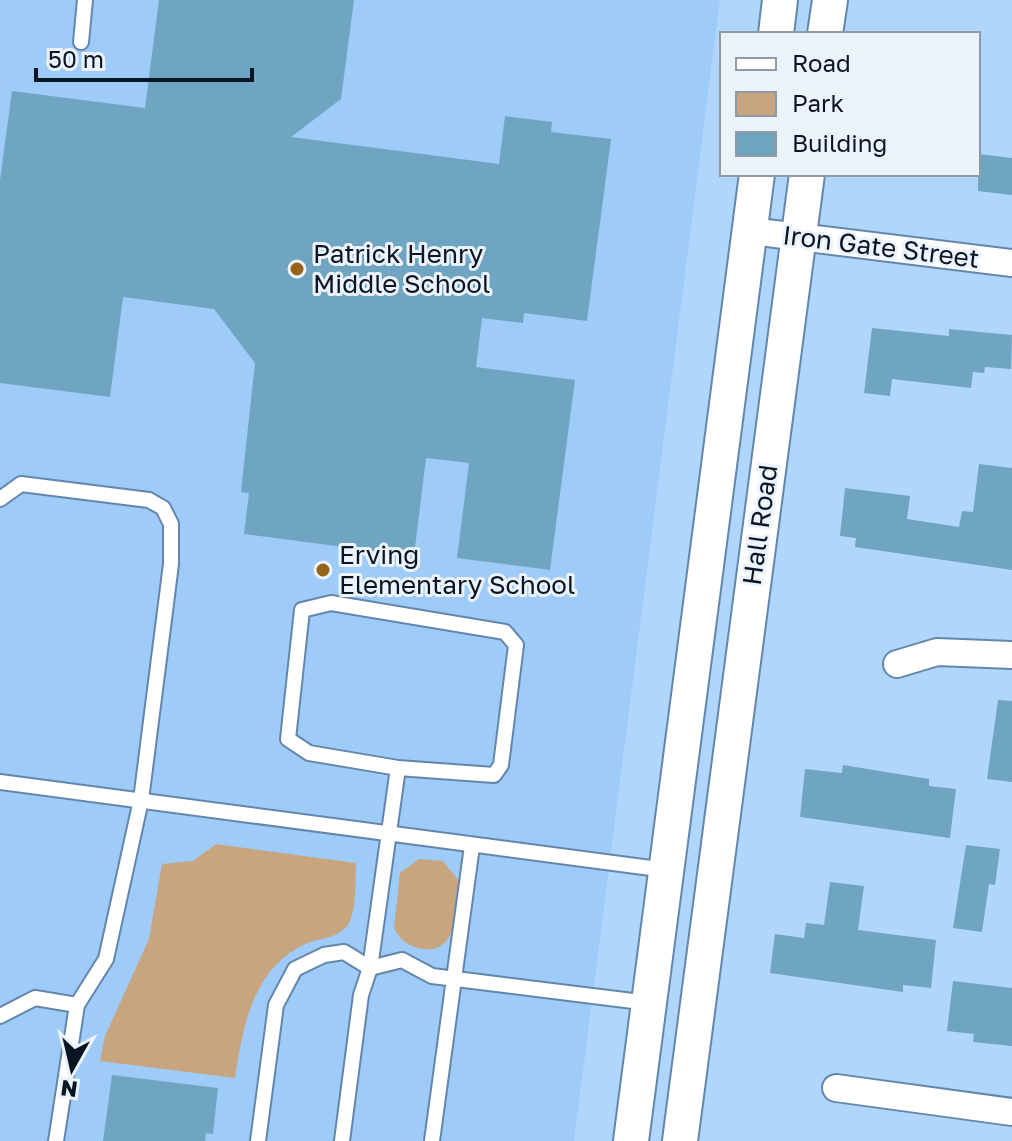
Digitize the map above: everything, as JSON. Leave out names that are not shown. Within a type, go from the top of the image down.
[{"type":"street","points":[[776,32],[780,0]]},
{"type":"street","points":[[825,32],[830,0]]},
{"type":"street","name":"Hall Road","points":[[631,1141],[757,176]]},
{"type":"street","name":"Hall Road","points":[[680,1141],[807,176]]},
{"type":"street","name":"Iron Gate Street","points":[[750,231],[1012,263]]},
{"type":"street","points":[[897,664],[937,652],[1012,655]]},
{"type":"street","points":[[667,870],[715,876]]},
{"type":"street","points":[[836,1088],[1012,1112]]},
{"type":"lane","points":[[81,42],[85,0]]},
{"type":"lane","points":[[0,499],[21,484],[149,500],[163,508],[171,524],[171,564],[141,800],[106,959],[77,1005],[56,1141]]},
{"type":"lane","points":[[331,603],[505,632],[516,645],[501,765],[494,775],[398,768],[309,753],[288,739],[302,610],[331,603]]},
{"type":"lane","points":[[342,1141],[361,995],[370,968],[398,768]]},
{"type":"lane","points":[[0,782],[667,870]]},
{"type":"lane","points":[[432,1141],[472,846]]},
{"type":"lane","points":[[258,1141],[276,1005],[295,969],[324,955],[344,952],[370,968],[402,960],[432,976],[649,1003]]},
{"type":"lane","points":[[0,1016],[35,998],[77,1005]]},
{"type":"shaded area","name":"Erving Elementary School","points":[[0,0],[720,0],[574,1141],[0,1141]]},
{"type":"green space","points":[[216,844],[356,863],[354,904],[348,925],[333,936],[303,945],[272,970],[253,1002],[235,1078],[100,1061],[105,1036],[149,939],[162,864],[193,861]]},
{"type":"green space","points":[[419,859],[443,861],[459,881],[454,926],[444,944],[435,948],[409,945],[394,928],[400,873]]},
{"type":"building","name":"Patrick Henry Middle School","points":[[159,0],[354,0],[341,99],[291,137],[499,164],[505,116],[552,122],[551,132],[611,139],[587,321],[524,313],[523,323],[482,318],[476,367],[575,380],[550,570],[457,558],[469,463],[426,458],[414,556],[244,534],[249,493],[241,492],[255,363],[214,309],[123,297],[110,397],[0,383],[0,180],[12,91],[145,108]]},
{"type":"building","points":[[980,154],[1012,158],[1012,195],[978,191]]},
{"type":"building","points":[[872,328],[949,336],[949,329],[1012,335],[1011,369],[985,367],[984,373],[973,372],[971,388],[892,379],[890,396],[864,393]]},
{"type":"building","points":[[979,464],[1012,468],[1012,570],[855,547],[856,538],[840,536],[845,488],[910,496],[907,519],[959,527],[962,511],[973,512]]},
{"type":"building","points":[[998,700],[1012,701],[1012,782],[987,779]]},
{"type":"building","points":[[843,765],[929,779],[929,786],[956,789],[950,838],[800,817],[805,769],[842,773]]},
{"type":"building","points":[[966,845],[1000,849],[995,885],[989,884],[982,932],[953,928]]},
{"type":"building","points":[[830,882],[864,886],[858,930],[936,940],[931,988],[903,985],[903,992],[770,973],[775,934],[804,938],[806,923],[824,925]]},
{"type":"building","points":[[953,981],[1012,988],[1012,1046],[973,1042],[974,1034],[947,1031]]},
{"type":"building","points":[[112,1075],[218,1088],[213,1134],[206,1133],[205,1141],[103,1141]]},
{"type":"place","name":"Patrick Henry Middle School","points":[[297,269]]},
{"type":"place","name":"Erving Elementary School","points":[[323,570]]}]
